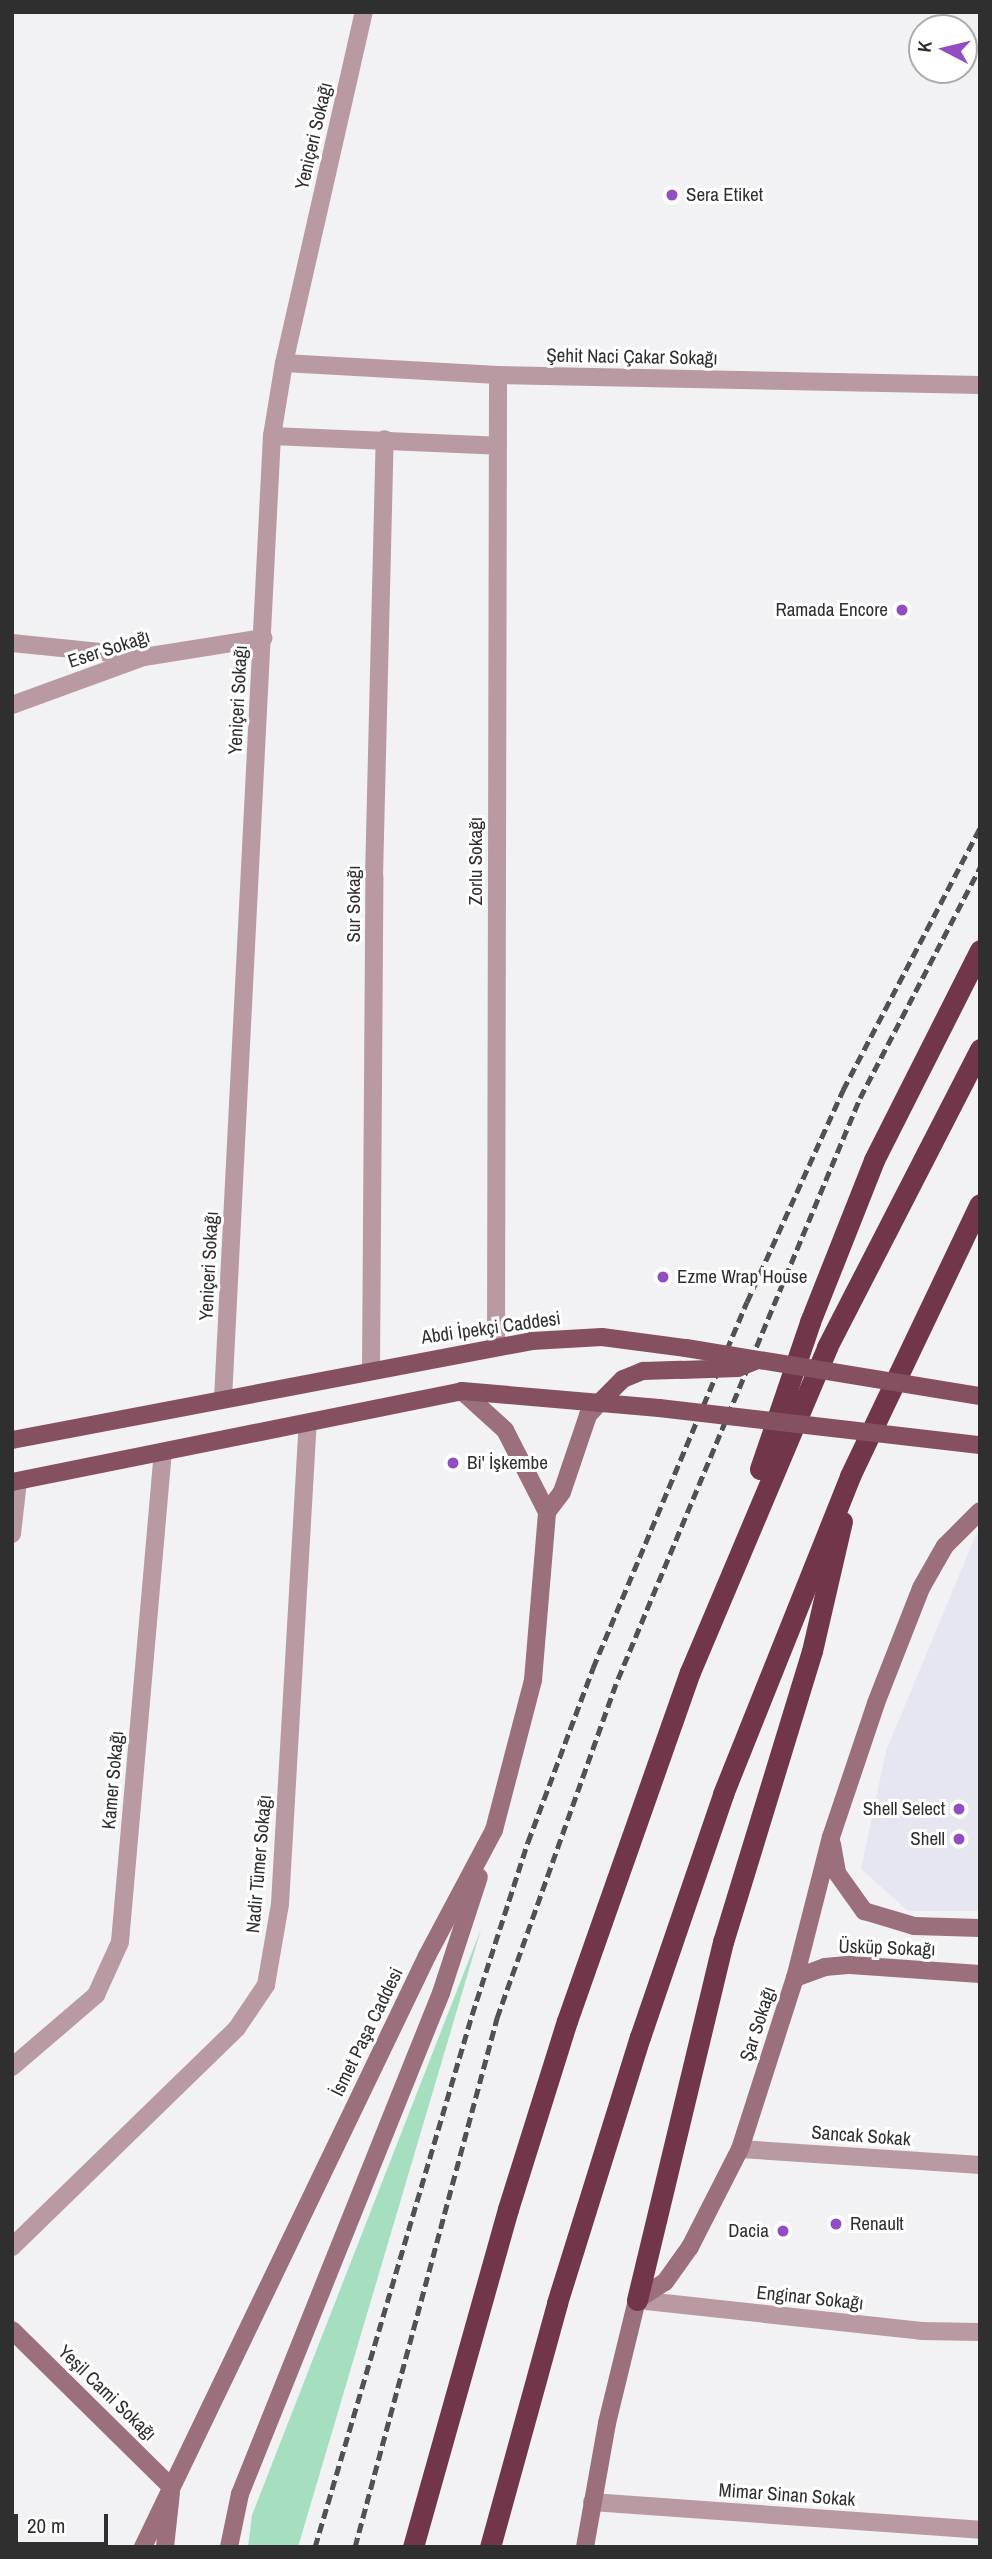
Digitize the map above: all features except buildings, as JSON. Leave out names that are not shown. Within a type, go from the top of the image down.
[{"type":"highway","points":[[748,1526],[763,1455],[869,1172],[980,950]]},
{"type":"highway","points":[[414,2547],[508,2208],[567,2021],[630,1837],[748,1526],[827,1347],[980,1049]]},
{"type":"highway","points":[[490,2547],[557,2303],[640,2037],[723,1794],[849,1476],[980,1204]]},
{"type":"highway","points":[[637,2300],[723,1942],[812,1651],[849,1476]]},
{"type":"main road","name":"Abdi İpekçi Caddesi","points":[[12,1440],[371,1368],[585,1336],[686,1348],[980,1396]]},
{"type":"main road","points":[[599,1403],[623,1379],[643,1371],[738,1368],[758,1360]]},
{"type":"main road","points":[[15,1481],[163,1454],[462,1391],[659,1408],[980,1444]]},
{"type":"street","name":"Yeniçeri Sokağı","points":[[223,1399],[272,436],[284,363],[364,12]]},
{"type":"street","name":"Şehit Naci Çakar Sokağı","points":[[284,363],[498,375],[980,385]]},
{"type":"street","name":"Zorlu Sokağı","points":[[496,1348],[498,375]]},
{"type":"street","points":[[272,436],[498,446]]},
{"type":"street","name":"Sur Sokağı","points":[[371,1368],[374,877],[385,439]]},
{"type":"street","name":"Eser Sokağı","points":[[12,705],[144,657],[263,638]]},
{"type":"street","points":[[12,643],[144,657]]},
{"type":"street","points":[[462,1391],[505,1430],[547,1512],[562,1492],[588,1415],[599,1403]]},
{"type":"street","name":"Nadir Tümer Sokağı","points":[[12,2247],[237,2028],[266,1984],[281,1904],[308,1424]]},
{"type":"street","name":"Kamer Sokağı","points":[[12,2067],[96,1995],[120,1942],[163,1454]]},
{"type":"street","points":[[12,1534],[15,1481]]},
{"type":"street","name":"Şar Sokağı","points":[[637,2300],[664,2282],[690,2247],[740,2150],[795,1978],[831,1837],[921,1588],[945,1546],[980,1511]]},
{"type":"street","name":"İsmet Paşa Caddesi","points":[[143,2547],[427,1956],[494,1830],[533,1680],[547,1512]]},
{"type":"street","points":[[229,2547],[230,2522],[240,2494],[441,1993],[494,1830]]},
{"type":"street","name":"Üsküp Sokağı","points":[[831,1837],[837,1874],[864,1911],[914,1926],[980,1928]]},
{"type":"street","name":"Üsküp Sokağı","points":[[795,1978],[825,1967],[850,1965],[980,1974]]},
{"type":"street","name":"Sancak Sokak","points":[[740,2150],[980,2165]]},
{"type":"street","points":[[585,2547],[592,2502],[637,2300]]},
{"type":"street","name":"Enginar Sokağı","points":[[637,2300],[921,2331],[980,2332]]},
{"type":"street","name":"Yeşil Cami Sokağı","points":[[12,2330],[170,2486]]},
{"type":"street","points":[[164,2547],[170,2486]]},
{"type":"street","name":"Mimar Sinan Sokak","points":[[592,2502],[980,2530]]},
{"type":"shaded area","points":[[980,1525],[980,1911],[908,1911],[861,1869],[886,1751]]},
{"type":"green space","points":[[481,1929],[298,2547],[248,2547],[252,2515]]},
{"type":"railway","points":[[315,2547],[472,2015],[528,1842],[593,1668],[747,1302],[843,1090],[980,828]]},
{"type":"railway","points":[[355,2547],[497,2018],[618,1679],[860,1098],[980,867]]},
{"type":"place","name":"Sera Etiket","points":[[672,195]]},
{"type":"place","name":"Ramada Encore","points":[[902,610]]},
{"type":"place","name":"Ezme Wrap House","points":[[663,1277]]},
{"type":"place","name":"Bi' İşkembe","points":[[453,1463]]},
{"type":"place","name":"Shell Select","points":[[959,1809]]},
{"type":"place","name":"Shell","points":[[959,1839]]},
{"type":"place","name":"Renault","points":[[836,2224]]},
{"type":"place","name":"Dacia","points":[[783,2231]]}]
